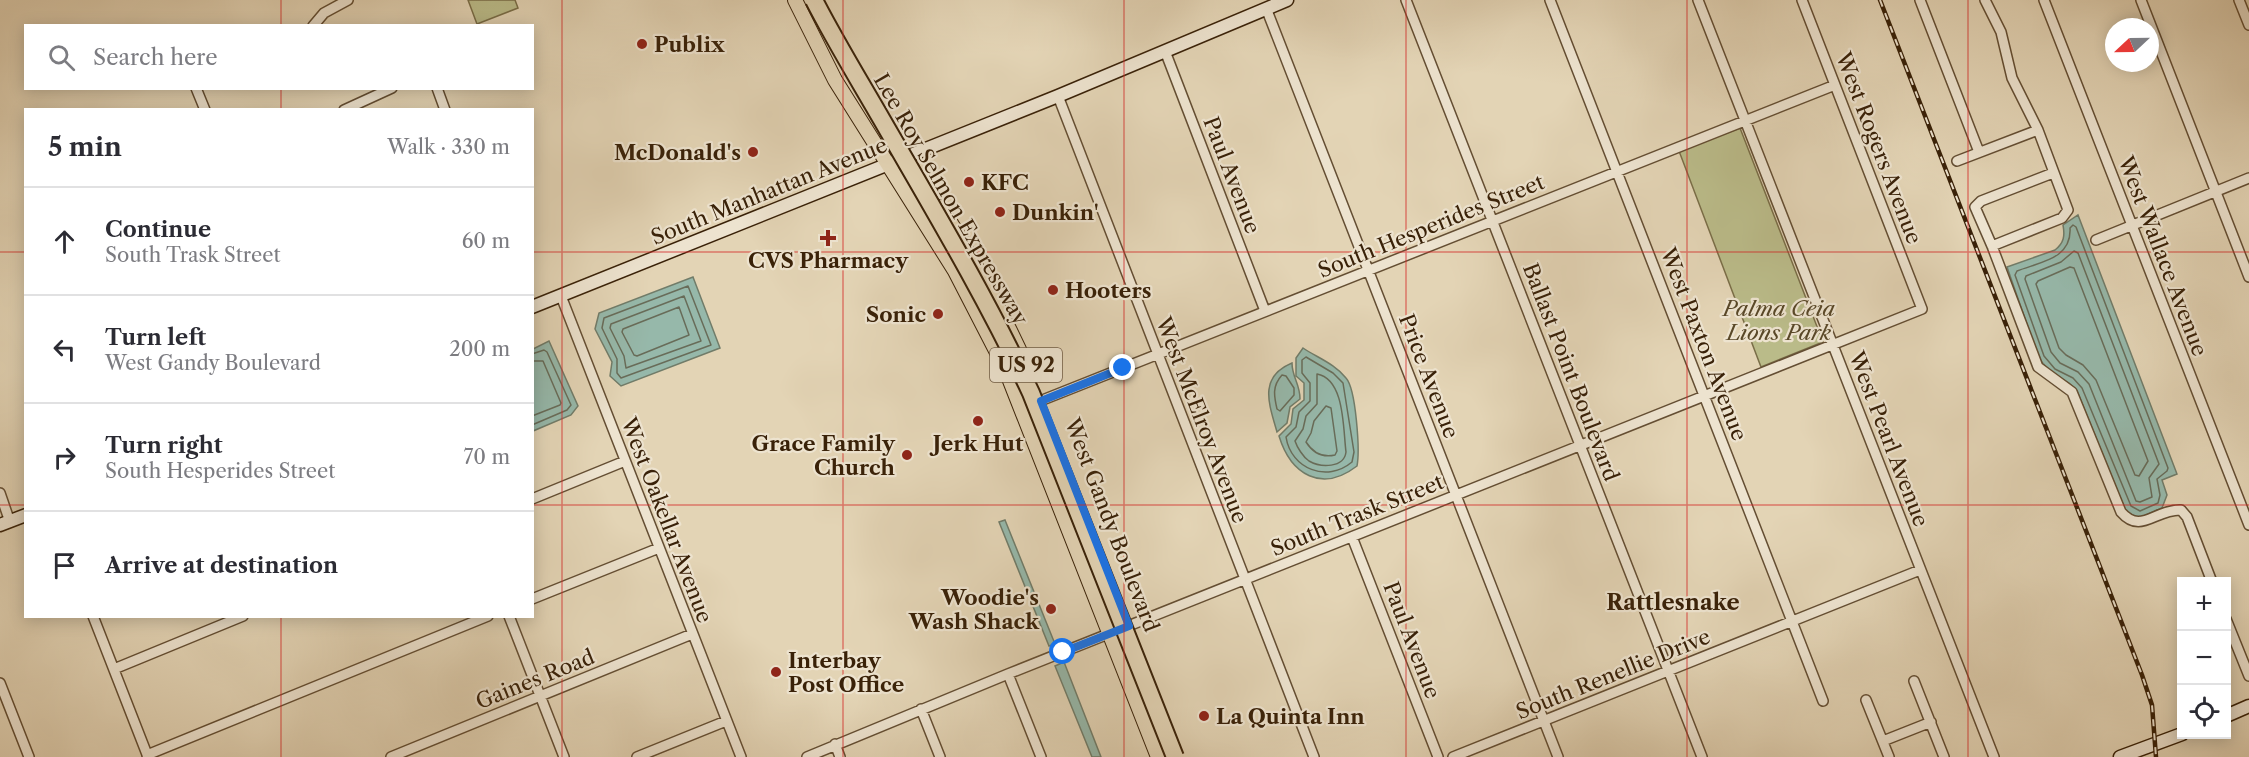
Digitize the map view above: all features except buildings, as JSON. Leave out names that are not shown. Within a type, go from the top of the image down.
[{"type":"highway","name":"Lee Roy Selmon Expressway","points":[[806,0],[834,56],[973,296],[1023,397],[1160,756]]},
{"type":"highway","name":"Lee Roy Selmon Expressway","points":[[816,0],[842,53],[965,264],[1014,357],[1031,393],[1178,757]]},
{"type":"main road","points":[[797,0],[822,48],[878,138],[895,153],[909,156]]},
{"type":"main road","name":"West Gandy Boulevard","points":[[797,0],[835,80],[955,272],[1005,368],[1160,756]]},
{"type":"main road","name":"West Gandy Boulevard","points":[[816,0],[858,75],[967,248],[1019,348],[1178,757]]},
{"type":"main road","points":[[889,164],[902,168],[917,183],[965,258],[1005,331],[1019,348]]},
{"type":"main road","points":[[1005,368],[1016,371],[1022,379],[1055,460],[1075,488]]},
{"type":"main road","points":[[1075,543],[1082,548],[1108,616],[1117,626],[1129,626]]},
{"type":"main road","points":[[1110,634],[1125,638],[1133,651],[1161,724],[1172,738]]},
{"type":"street","points":[[315,24],[324,13],[348,0]]},
{"type":"street","name":"South Manhattan Avenue","points":[[534,306],[1058,96],[1287,0]]},
{"type":"street","name":"Ballast Point Boulevard","points":[[1406,0],[1702,757]]},
{"type":"street","name":"West Paxton Avenue","points":[[1550,0],[1823,702]]},
{"type":"street","name":"West Pearl Avenue","points":[[1698,0],[1994,757]]},
{"type":"street","name":"West Rogers Avenue","points":[[1802,0],[1922,309]]},
{"type":"street","points":[[1920,0],[1979,152]]},
{"type":"street","points":[[1985,0],[2001,32],[2012,78],[2038,130],[2068,210],[2062,218],[1992,246]]},
{"type":"street","name":"West Wallace Avenue","points":[[2044,0],[2249,525]]},
{"type":"street","points":[[2141,0],[2249,277]]},
{"type":"street","points":[[2239,0],[2249,25]]},
{"type":"street","name":"Price Avenue","points":[[1266,8],[1558,757]]},
{"type":"street","name":"Paul Avenue","points":[[1165,51],[1265,311]]},
{"type":"street","name":"South Hesperides Street","points":[[1041,401],[1835,85]]},
{"type":"street","points":[[197,90],[204,108]]},
{"type":"street","points":[[348,108],[388,90]]},
{"type":"street","points":[[437,90],[444,108]]},
{"type":"street","name":"West McElroy Avenue","points":[[1058,96],[1314,757]]},
{"type":"street","points":[[1956,161],[2038,130]]},
{"type":"street","points":[[2053,173],[1981,201],[1975,207],[2038,367],[2072,392],[2121,512],[2129,521],[2137,523],[2172,510],[2181,510],[2187,517],[2210,577]]},
{"type":"street","points":[[2096,240],[2249,178]]},
{"type":"street","name":"West Oakellar Avenue","points":[[561,296],[741,757]]},
{"type":"street","name":"South Trask Street","points":[[807,757],[1008,674],[1922,309]]},
{"type":"street","points":[[534,498],[625,461]]},
{"type":"street","points":[[0,493],[5,523],[24,516]]},
{"type":"street","name":"Paul Avenue","points":[[1352,537],[1438,757]]},
{"type":"street","points":[[534,598],[659,548]]},
{"type":"street","name":"South Renellie Drive","points":[[1453,757],[1920,570]]},
{"type":"street","points":[[94,618],[147,756],[483,618]]},
{"type":"street","points":[[114,669],[238,618]]},
{"type":"street","points":[[510,618],[564,757]]},
{"type":"street","points":[[2231,631],[2249,676]]},
{"type":"street","name":"Gaines Road","points":[[391,757],[692,634]]},
{"type":"street","points":[[1008,674],[1041,757]]},
{"type":"street","points":[[1914,681],[1944,757]]},
{"type":"street","points":[[0,683],[29,757]]},
{"type":"street","points":[[1866,700],[1889,757]]},
{"type":"street","points":[[2231,714],[2249,706]]},
{"type":"street","points":[[921,709],[940,757]]},
{"type":"street","points":[[638,757],[726,721]]},
{"type":"street","points":[[1883,741],[1931,722]]},
{"type":"street","points":[[2121,757],[2138,754],[2177,736]]},
{"type":"street","points":[[835,744],[840,757]]},
{"type":"green space","points":[[468,0],[515,0],[518,8],[477,24]]},
{"type":"green space","name":"Palma Ceia Lions Park","points":[[1740,128],[1823,342],[1761,367],[1679,151]]},
{"type":"water","points":[[2078,215],[2177,474],[2162,480],[2167,495],[2162,508],[2139,518],[2126,512],[2077,391],[2069,383],[2052,373],[2039,359],[2007,267],[2055,250],[2063,239],[2063,225]]},
{"type":"water","points":[[693,277],[720,348],[621,386],[610,376],[612,362],[595,329],[599,313]]},
{"type":"water","points":[[549,341],[578,406],[571,415],[534,431],[534,348]]},
{"type":"water","points":[[1303,348],[1342,373],[1349,384],[1355,406],[1357,466],[1332,478],[1320,479],[1300,470],[1284,450],[1279,436],[1291,424],[1293,409],[1304,400],[1304,383],[1296,376],[1296,358]]},
{"type":"water","points":[[1292,363],[1300,399],[1290,407],[1287,423],[1277,432],[1269,402],[1270,384],[1281,369]]},
{"type":"water","points":[[1005,520],[1055,644],[1049,646],[999,522]]},
{"type":"water","points":[[1064,662],[1101,757],[1092,757],[1055,666]]},
{"type":"railway","points":[[1880,0],[2142,675],[2152,705],[2156,757]]},
{"type":"place","name":"Publix","points":[[642,44]]},
{"type":"place","name":"McDonald's","points":[[753,152]]},
{"type":"place","name":"KFC","points":[[969,182]]},
{"type":"place","name":"Dunkin'","points":[[1000,212]]},
{"type":"place","name":"CVS Pharmacy","points":[[828,238]]},
{"type":"place","name":"Hooters","points":[[1053,290]]},
{"type":"place","name":"Sonic","points":[[938,314]]},
{"type":"place","name":"Jerk Hut","points":[[978,421]]},
{"type":"place","name":"Grace Family Church","points":[[907,455]]},
{"type":"place","name":"Woodie's Wash Shack","points":[[1051,609]]},
{"type":"place","name":"Interbay Post Office","points":[[776,672]]},
{"type":"place","name":"La Quinta Inn","points":[[1204,716]]},
{"type":"district","name":"Rattlesnake","points":[[1673,602]]},
{"type":"route","points":[[1063,652],[1129,626],[1041,401],[1123,368]]}]
